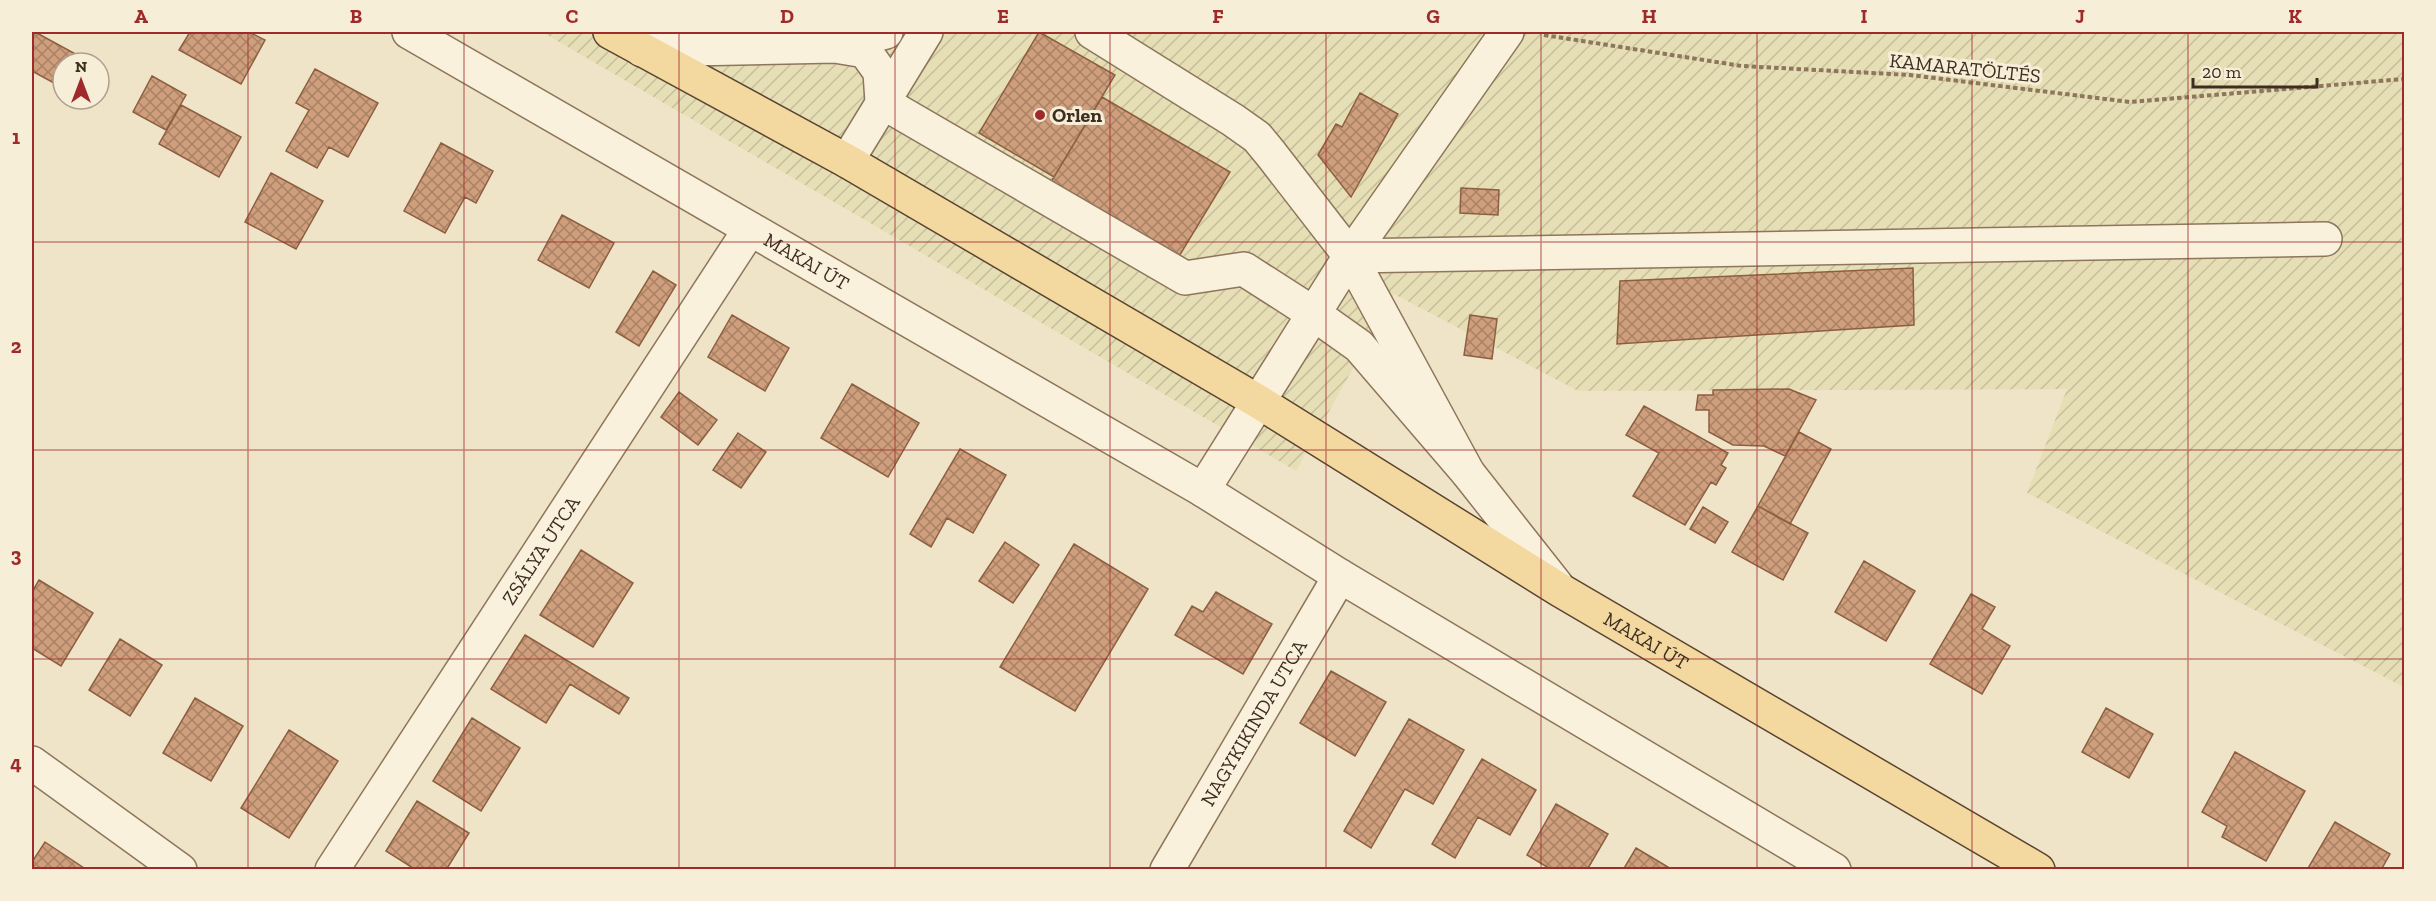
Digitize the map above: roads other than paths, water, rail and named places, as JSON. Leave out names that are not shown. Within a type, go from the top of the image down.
[{"type":"main road","name":"MAKAI ÚT","points":[[610,32],[847,161],[1259,402],[1560,590],[2038,870]]},
{"type":"street","name":"MAKAI ÚT","points":[[409,32],[1203,490],[1340,576],[1834,870]]},
{"type":"street","points":[[835,46],[886,32]]},
{"type":"street","points":[[847,161],[926,32]]},
{"type":"street","points":[[1092,32],[1257,137],[1350,256],[1468,473]]},
{"type":"street","points":[[1203,490],[1350,256],[1521,32]]},
{"type":"street","points":[[642,50],[835,46],[865,51],[880,72],[882,102]]},
{"type":"street","points":[[882,102],[1185,278],[1244,269],[1359,346],[1468,473],[1560,590]]},
{"type":"street","name":"ZSÁLYA UTCA","points":[[332,870],[750,229]]},
{"type":"street","points":[[1350,256],[2325,239]]},
{"type":"street","name":"NAGYKIKINDA UTCA","points":[[1167,870],[1340,576]]},
{"type":"street","points":[[32,763],[180,870]]},
{"type":"place","name":"Orlen","points":[[1040,115]]}]
